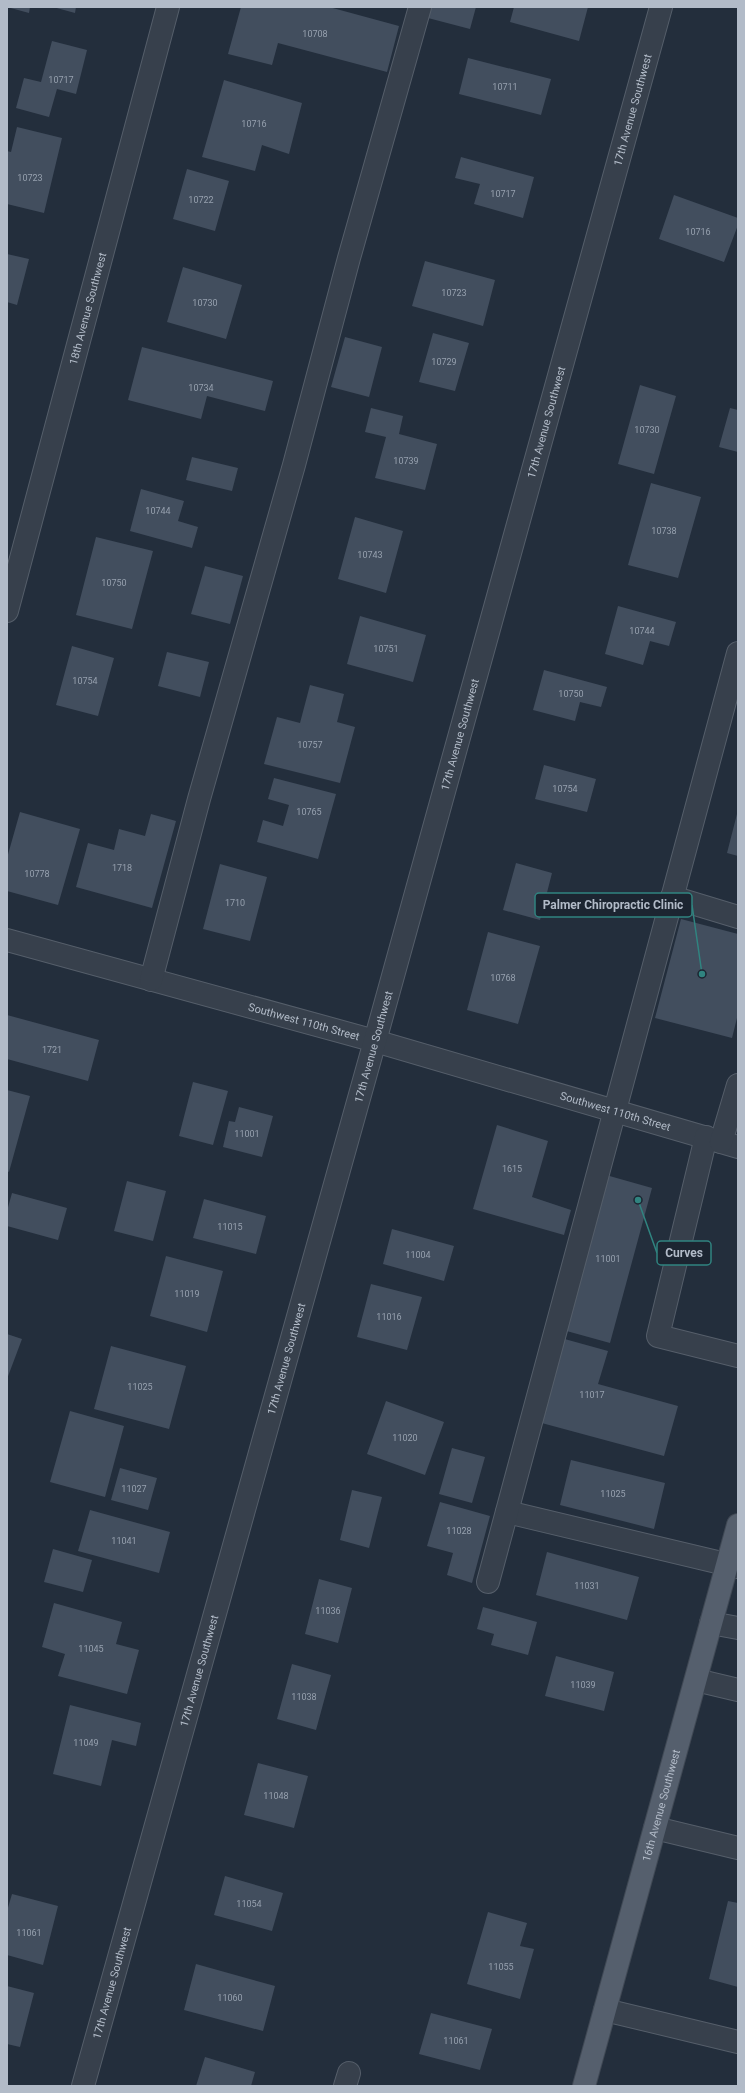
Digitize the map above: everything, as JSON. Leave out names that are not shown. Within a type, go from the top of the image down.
[{"type":"main road","name":"16th Avenue Southwest","points":[[584,2086],[711,1623],[733,1566],[738,1525]]},
{"type":"street","name":"18th Avenue Southwest","points":[[7,611],[168,7]]},
{"type":"street","points":[[151,980],[199,799],[294,465],[349,258],[420,7]]},
{"type":"street","name":"17th Avenue Southwest","points":[[83,2086],[375,1041],[661,7]]},
{"type":"street","points":[[488,1582],[738,653]]},
{"type":"street","points":[[672,897],[738,917]]},
{"type":"street","name":"Southwest 110th Street","points":[[7,940],[375,1041],[722,1142]]},
{"type":"street","points":[[738,1085],[722,1142],[658,1336],[738,1356]]},
{"type":"street","points":[[507,1512],[733,1566]]},
{"type":"street","points":[[711,1623],[738,1628]]},
{"type":"street","points":[[696,1680],[738,1690]]},
{"type":"street","points":[[655,1828],[738,1848]]},
{"type":"street","points":[[605,2010],[738,2042]]},
{"type":"building","points":[[7,7],[30,7],[29,13]]},
{"type":"building","points":[[53,7],[76,7],[75,13]]},
{"type":"building","points":[[241,7],[329,7],[399,26],[387,72],[278,43],[272,65],[228,54]]},
{"type":"building","points":[[431,7],[476,7],[470,29],[428,18]]},
{"type":"building","points":[[514,7],[588,7],[579,41],[510,22]]},
{"type":"building","points":[[52,41],[87,50],[76,94],[57,89],[49,117],[16,108],[24,78],[41,82]]},
{"type":"building","points":[[468,58],[551,79],[541,115],[459,94]]},
{"type":"building","points":[[224,80],[302,103],[289,154],[262,145],[255,171],[202,157]]},
{"type":"building","points":[[17,127],[62,138],[44,213],[7,204],[7,151],[11,152]]},
{"type":"building","points":[[461,157],[534,177],[523,218],[474,204],[480,184],[455,178]]},
{"type":"building","points":[[187,169],[229,181],[215,231],[173,219]]},
{"type":"building","points":[[674,195],[738,218],[738,225],[724,262],[659,239]]},
{"type":"building","points":[[7,254],[29,259],[17,305],[7,302]]},
{"type":"building","points":[[425,261],[495,280],[483,326],[412,306]]},
{"type":"building","points":[[183,267],[242,285],[226,339],[167,322]]},
{"type":"building","points":[[433,333],[469,343],[455,391],[419,382]]},
{"type":"building","points":[[345,337],[382,347],[369,397],[331,387]]},
{"type":"building","points":[[142,347],[273,381],[265,411],[207,396],[201,419],[128,400]]},
{"type":"building","points":[[640,385],[676,396],[654,474],[618,464]]},
{"type":"building","points":[[371,408],[403,416],[399,434],[437,444],[425,490],[375,478],[386,437],[365,432]]},
{"type":"building","points":[[730,408],[738,410],[738,452],[719,447]]},
{"type":"building","points":[[192,457],[238,468],[232,491],[186,480]]},
{"type":"building","points":[[651,483],[701,497],[678,578],[628,565]]},
{"type":"building","points":[[141,489],[184,501],[178,521],[198,527],[192,548],[130,531]]},
{"type":"building","points":[[355,517],[403,531],[386,593],[338,579]]},
{"type":"building","points":[[96,537],[153,551],[132,629],[76,615]]},
{"type":"building","points":[[205,566],[243,576],[230,624],[191,614]]},
{"type":"building","points":[[618,606],[676,622],[669,646],[650,641],[643,665],[605,654]]},
{"type":"building","points":[[360,616],[426,635],[413,682],[347,664]]},
{"type":"building","points":[[72,646],[114,658],[98,716],[56,705]]},
{"type":"building","points":[[167,652],[209,662],[200,697],[158,686]]},
{"type":"building","points":[[544,670],[607,687],[601,707],[580,702],[575,721],[533,710]]},
{"type":"building","points":[[310,685],[344,694],[337,722],[355,727],[340,783],[264,764],[277,717],[300,723]]},
{"type":"building","points":[[544,765],[596,779],[587,812],[535,799]]},
{"type":"building","points":[[274,778],[336,794],[318,859],[257,842],[263,820],[283,826],[289,805],[268,799]]},
{"type":"building","points":[[20,812],[80,829],[58,905],[7,891],[7,858]]},
{"type":"building","points":[[151,814],[176,821],[152,908],[76,887],[88,843],[114,850],[119,829],[145,836]]},
{"type":"building","points":[[738,814],[738,856],[727,853]]},
{"type":"building","points":[[516,863],[552,873],[540,920],[503,910]]},
{"type":"building","points":[[220,864],[267,877],[250,941],[203,929]]},
{"type":"building","points":[[681,919],[738,934],[738,1014],[732,1038],[655,1018]]},
{"type":"building","points":[[488,932],[540,946],[518,1024],[467,1010]]},
{"type":"building","points":[[7,1015],[99,1040],[88,1081],[7,1059]]},
{"type":"building","points":[[193,1082],[228,1091],[213,1145],[179,1136]]},
{"type":"building","points":[[7,1090],[30,1096],[9,1172],[7,1171]]},
{"type":"building","points":[[239,1107],[273,1116],[262,1157],[223,1147],[229,1121],[235,1122]]},
{"type":"building","points":[[497,1125],[548,1141],[532,1197],[571,1210],[564,1235],[473,1209]]},
{"type":"building","points":[[606,1175],[652,1188],[610,1343],[563,1330]]},
{"type":"building","points":[[127,1181],[166,1191],[153,1241],[114,1231]]},
{"type":"building","points":[[12,1193],[67,1208],[58,1240],[7,1226],[7,1211]]},
{"type":"building","points":[[204,1199],[266,1216],[256,1254],[193,1238]]},
{"type":"building","points":[[392,1229],[454,1246],[444,1281],[383,1264]]},
{"type":"building","points":[[166,1256],[223,1271],[207,1332],[150,1316]]},
{"type":"building","points":[[371,1284],[422,1297],[407,1350],[357,1337]]},
{"type":"building","points":[[7,1334],[22,1339],[7,1379]]},
{"type":"building","points":[[561,1338],[608,1351],[598,1384],[678,1406],[664,1456],[538,1422]]},
{"type":"building","points":[[111,1346],[186,1366],[169,1429],[94,1409]]},
{"type":"building","points":[[386,1401],[444,1422],[425,1475],[367,1454]]},
{"type":"building","points":[[70,1411],[124,1426],[105,1497],[50,1482]]},
{"type":"building","points":[[452,1448],[485,1457],[472,1503],[439,1494]]},
{"type":"building","points":[[571,1460],[665,1483],[654,1529],[560,1505]]},
{"type":"building","points":[[120,1468],[157,1478],[148,1510],[111,1500]]},
{"type":"building","points":[[352,1490],[382,1497],[369,1548],[340,1540]]},
{"type":"building","points":[[440,1502],[490,1516],[472,1583],[447,1575],[453,1553],[427,1546]]},
{"type":"building","points":[[90,1510],[170,1532],[159,1573],[78,1551]]},
{"type":"building","points":[[53,1549],[92,1560],[83,1592],[44,1582]]},
{"type":"building","points":[[547,1552],[639,1577],[627,1620],[536,1595]]},
{"type":"building","points":[[319,1579],[352,1588],[338,1643],[305,1634]]},
{"type":"building","points":[[54,1603],[122,1622],[116,1644],[139,1650],[127,1694],[58,1676],[65,1654],[42,1647]]},
{"type":"building","points":[[483,1607],[537,1622],[528,1655],[491,1645],[494,1634],[477,1629]]},
{"type":"building","points":[[556,1656],[614,1672],[604,1711],[545,1696]]},
{"type":"building","points":[[292,1664],[331,1675],[316,1730],[277,1719]]},
{"type":"building","points":[[70,1705],[141,1723],[136,1746],[112,1740],[101,1786],[53,1774]]},
{"type":"building","points":[[258,1763],[308,1776],[294,1828],[244,1815]]},
{"type":"building","points":[[225,1876],[283,1893],[272,1931],[214,1915]]},
{"type":"building","points":[[12,1894],[58,1906],[43,1965],[7,1955],[7,1911]]},
{"type":"building","points":[[728,1901],[738,1903],[738,1987],[709,1979]]},
{"type":"building","points":[[488,1912],[527,1923],[520,1946],[534,1949],[520,1999],[467,1984]]},
{"type":"building","points":[[196,1964],[275,1986],[263,2031],[184,2010]]},
{"type":"building","points":[[7,1986],[34,1993],[20,2047],[7,2044]]},
{"type":"building","points":[[431,2013],[492,2029],[480,2070],[419,2054]]},
{"type":"building","points":[[205,2057],[255,2072],[251,2086],[196,2086]]},
{"type":"place","name":"Palmer Chiropractic Clinic","points":[[702,974]]},
{"type":"place","name":"Curves","points":[[638,1200]]}]
